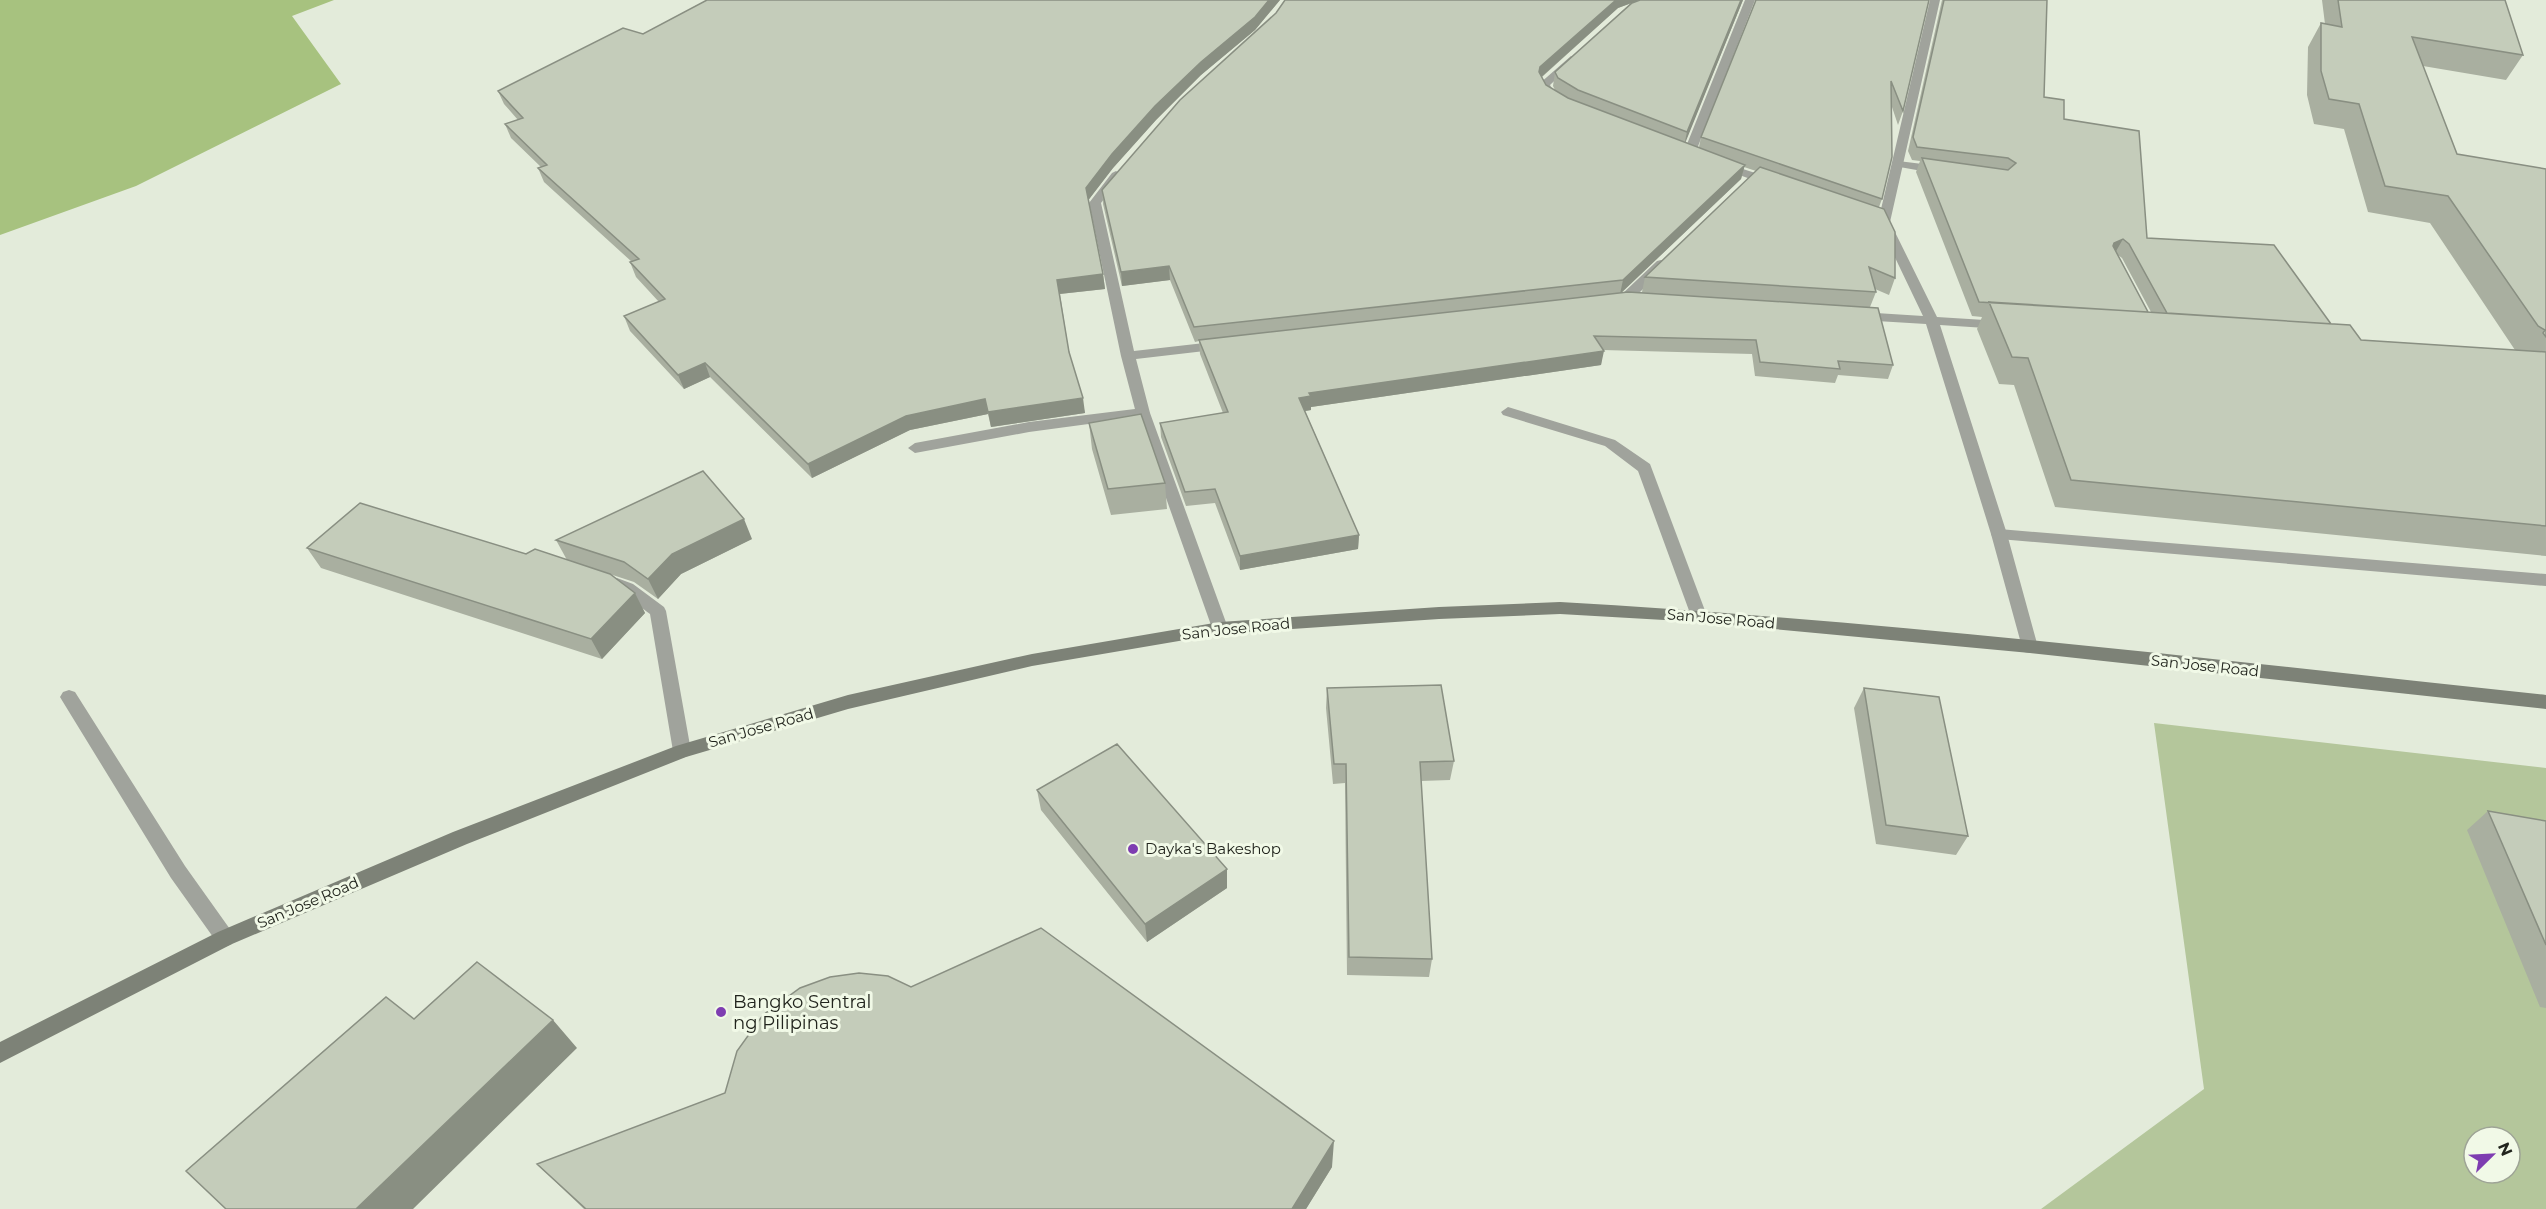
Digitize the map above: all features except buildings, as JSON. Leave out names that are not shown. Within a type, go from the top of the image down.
[{"type":"main road","name":"San Jose Road","points":[[0,1053],[225,938],[460,838],[682,751],[848,702],[1032,660],[1220,628],[1439,613],[1560,608],[1699,616],[2030,647],[2546,702]]},
{"type":"street","points":[[1750,0],[1694,155],[1749,180],[1786,188]]},
{"type":"street","points":[[1935,0],[1898,164],[1879,220],[1932,321],[1999,534],[2030,647]]},
{"type":"street","points":[[1571,107],[1550,95],[1544,84],[1577,54]]},
{"type":"street","points":[[1898,164],[1956,172]]},
{"type":"street","points":[[1124,165],[1095,203],[1128,356],[1143,413],[1220,628]]},
{"type":"street","points":[[1648,301],[1619,300],[1668,258]]},
{"type":"street","points":[[1850,315],[2014,326]]},
{"type":"street","points":[[1128,356],[1234,344]]},
{"type":"street","points":[[1508,412],[1610,443],[1645,468],[1699,616]]},
{"type":"street","points":[[915,448],[1029,427],[1143,413]]},
{"type":"street","points":[[1999,534],[2546,580]]},
{"type":"street","points":[[596,578],[627,588],[658,611],[682,751]]},
{"type":"street","points":[[69,697],[178,873],[225,938]]},
{"type":"shaded area","points":[[0,0],[334,0],[292,16],[341,84],[136,186],[0,235]]},
{"type":"shaded area","points":[[2154,723],[2546,768],[2546,1209],[2041,1209],[2204,1089]]},
{"type":"place","name":"Dayka's Bakeshop","points":[[1133,849]]},
{"type":"place","name":"Bangko Sentral ng Pilipinas","points":[[721,1012]]}]
